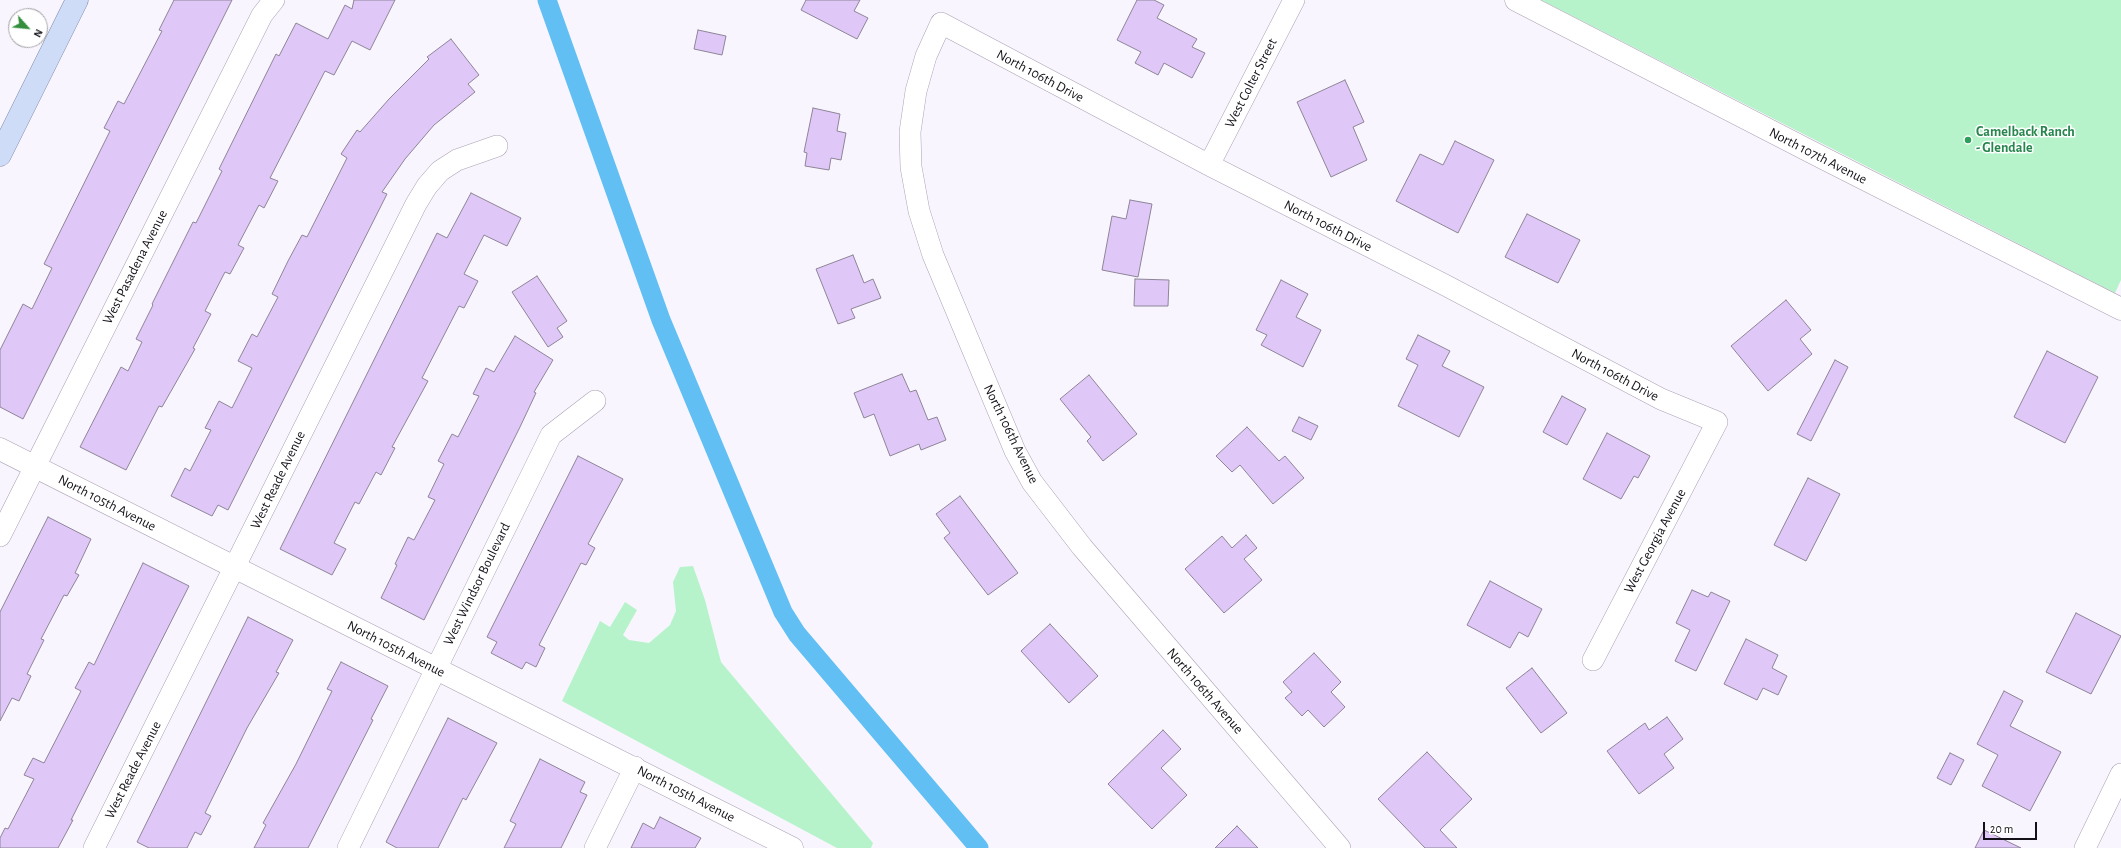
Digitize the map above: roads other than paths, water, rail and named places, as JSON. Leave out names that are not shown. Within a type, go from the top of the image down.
[{"type":"main road","points":[[0,155],[77,0]]},
{"type":"street","name":"West Pasadena Avenue","points":[[0,536],[262,15],[274,0]]},
{"type":"street","name":"West Colter Street","points":[[1209,165],[1294,0]]},
{"type":"street","name":"North 107th Avenue","points":[[1516,0],[2121,309]]},
{"type":"street","name":"North 106th Drive","points":[[941,23],[1209,165],[1445,285],[1661,399],[1717,422]]},
{"type":"street","name":"North 106th Avenue","points":[[941,23],[926,56],[916,91],[910,132],[911,167],[919,211],[933,255],[1016,451],[1032,482],[1082,547],[1340,848]]},
{"type":"street","name":"West Reade Avenue","points":[[94,848],[419,198],[440,171],[451,164],[496,146]]},
{"type":"street","name":"West Windsor Boulevard","points":[[348,848],[551,435],[594,401]]},
{"type":"street","name":"West Georgia Avenue","points":[[1593,660],[1717,422]]},
{"type":"street","name":"North 105th Avenue","points":[[0,449],[792,848]]},
{"type":"street","points":[[595,848],[635,768]]},
{"type":"street","points":[[2085,848],[2121,774]]},
{"type":"waterway","points":[[547,0],[661,320],[783,612],[797,634],[979,848]]},
{"type":"place","name":"Camelback Ranch - Glendale","points":[[1968,140]]}]
